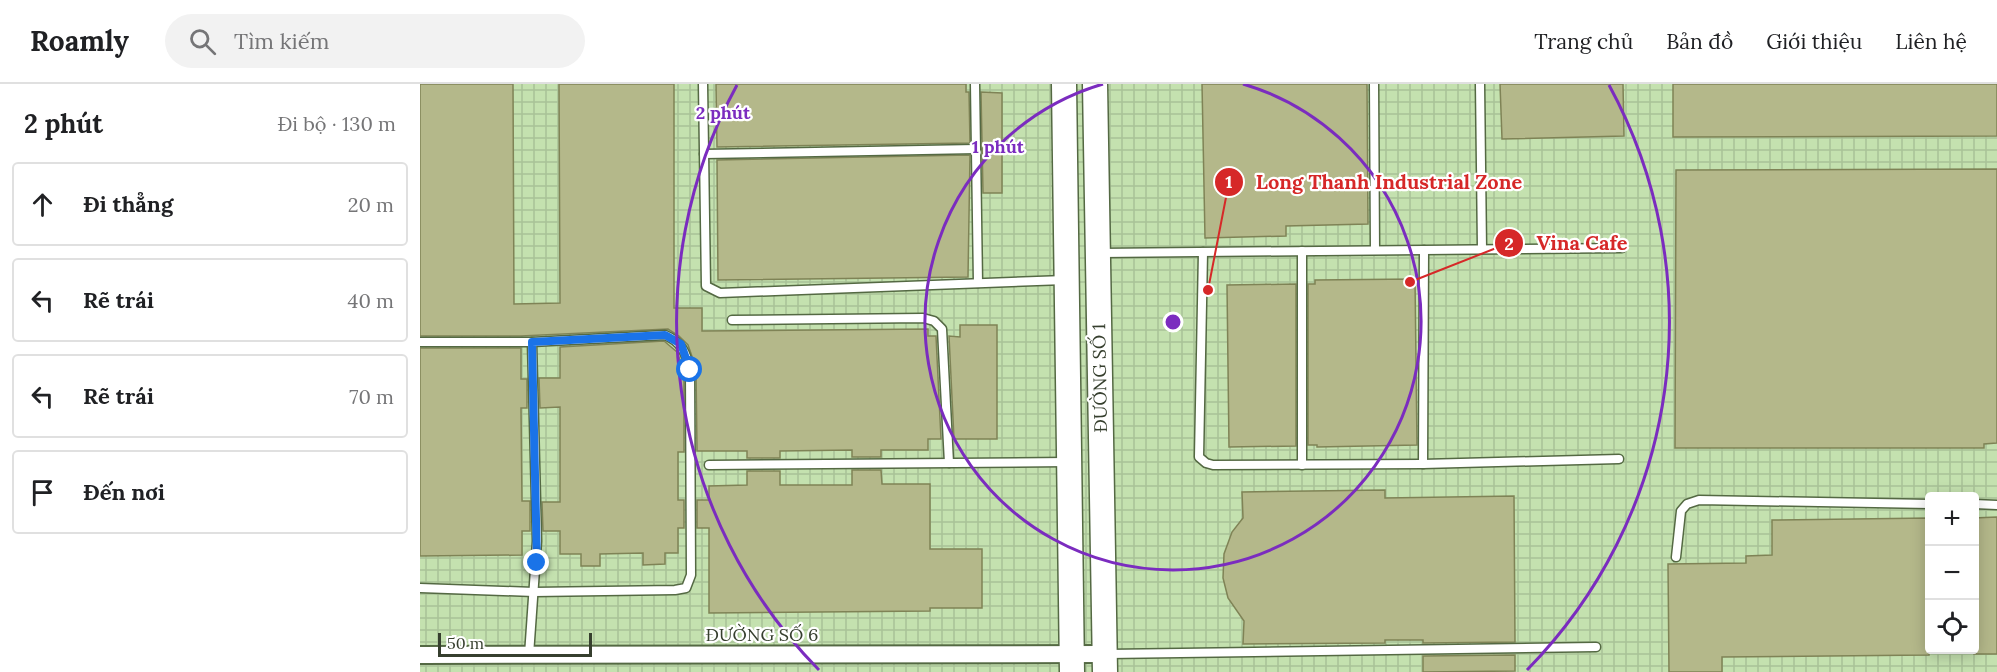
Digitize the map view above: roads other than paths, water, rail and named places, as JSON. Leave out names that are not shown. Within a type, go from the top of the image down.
[{"type":"street","name":"ĐƯỜNG SỐ 1","points":[[1064,84],[1072,663]]},
{"type":"street","name":"ĐƯỜNG SỐ 1","points":[[1095,84],[1105,663]]},
{"type":"street","name":"ĐƯỜNG SỐ 6","points":[[420,656],[529,655],[1105,663]]},
{"type":"lane","points":[[703,84],[706,286],[713,291],[720,293],[1066,280]]},
{"type":"lane","points":[[975,84],[978,284]]},
{"type":"lane","points":[[1374,84],[1375,250]]},
{"type":"lane","points":[[1480,84],[1482,249]]},
{"type":"lane","points":[[704,154],[976,149]]},
{"type":"lane","points":[[1098,253],[1622,248]]},
{"type":"lane","points":[[1423,464],[1424,250]]},
{"type":"lane","points":[[1302,251],[1302,465]]},
{"type":"lane","points":[[1203,252],[1199,458],[1206,463],[1213,465],[1423,464],[1619,459]]},
{"type":"lane","points":[[732,320],[923,318],[934,321],[942,329],[949,463]]},
{"type":"lane","points":[[420,342],[532,342],[665,335],[681,344],[690,370],[691,575],[686,588],[675,590],[534,592],[420,588]]},
{"type":"lane","points":[[529,655],[537,541],[532,342]]},
{"type":"lane","points":[[709,465],[1068,462]]},
{"type":"lane","points":[[1676,558],[1681,511],[1687,504],[1699,500],[1925,504]]},
{"type":"lane","points":[[1979,504],[1997,505]]},
{"type":"lane","points":[[1105,663],[1596,647]]},
{"type":"place","name":"Vina Cafe","points":[[1410,282]]},
{"type":"place","name":"Long Thanh Industrial Zone","points":[[1208,290]]}]
